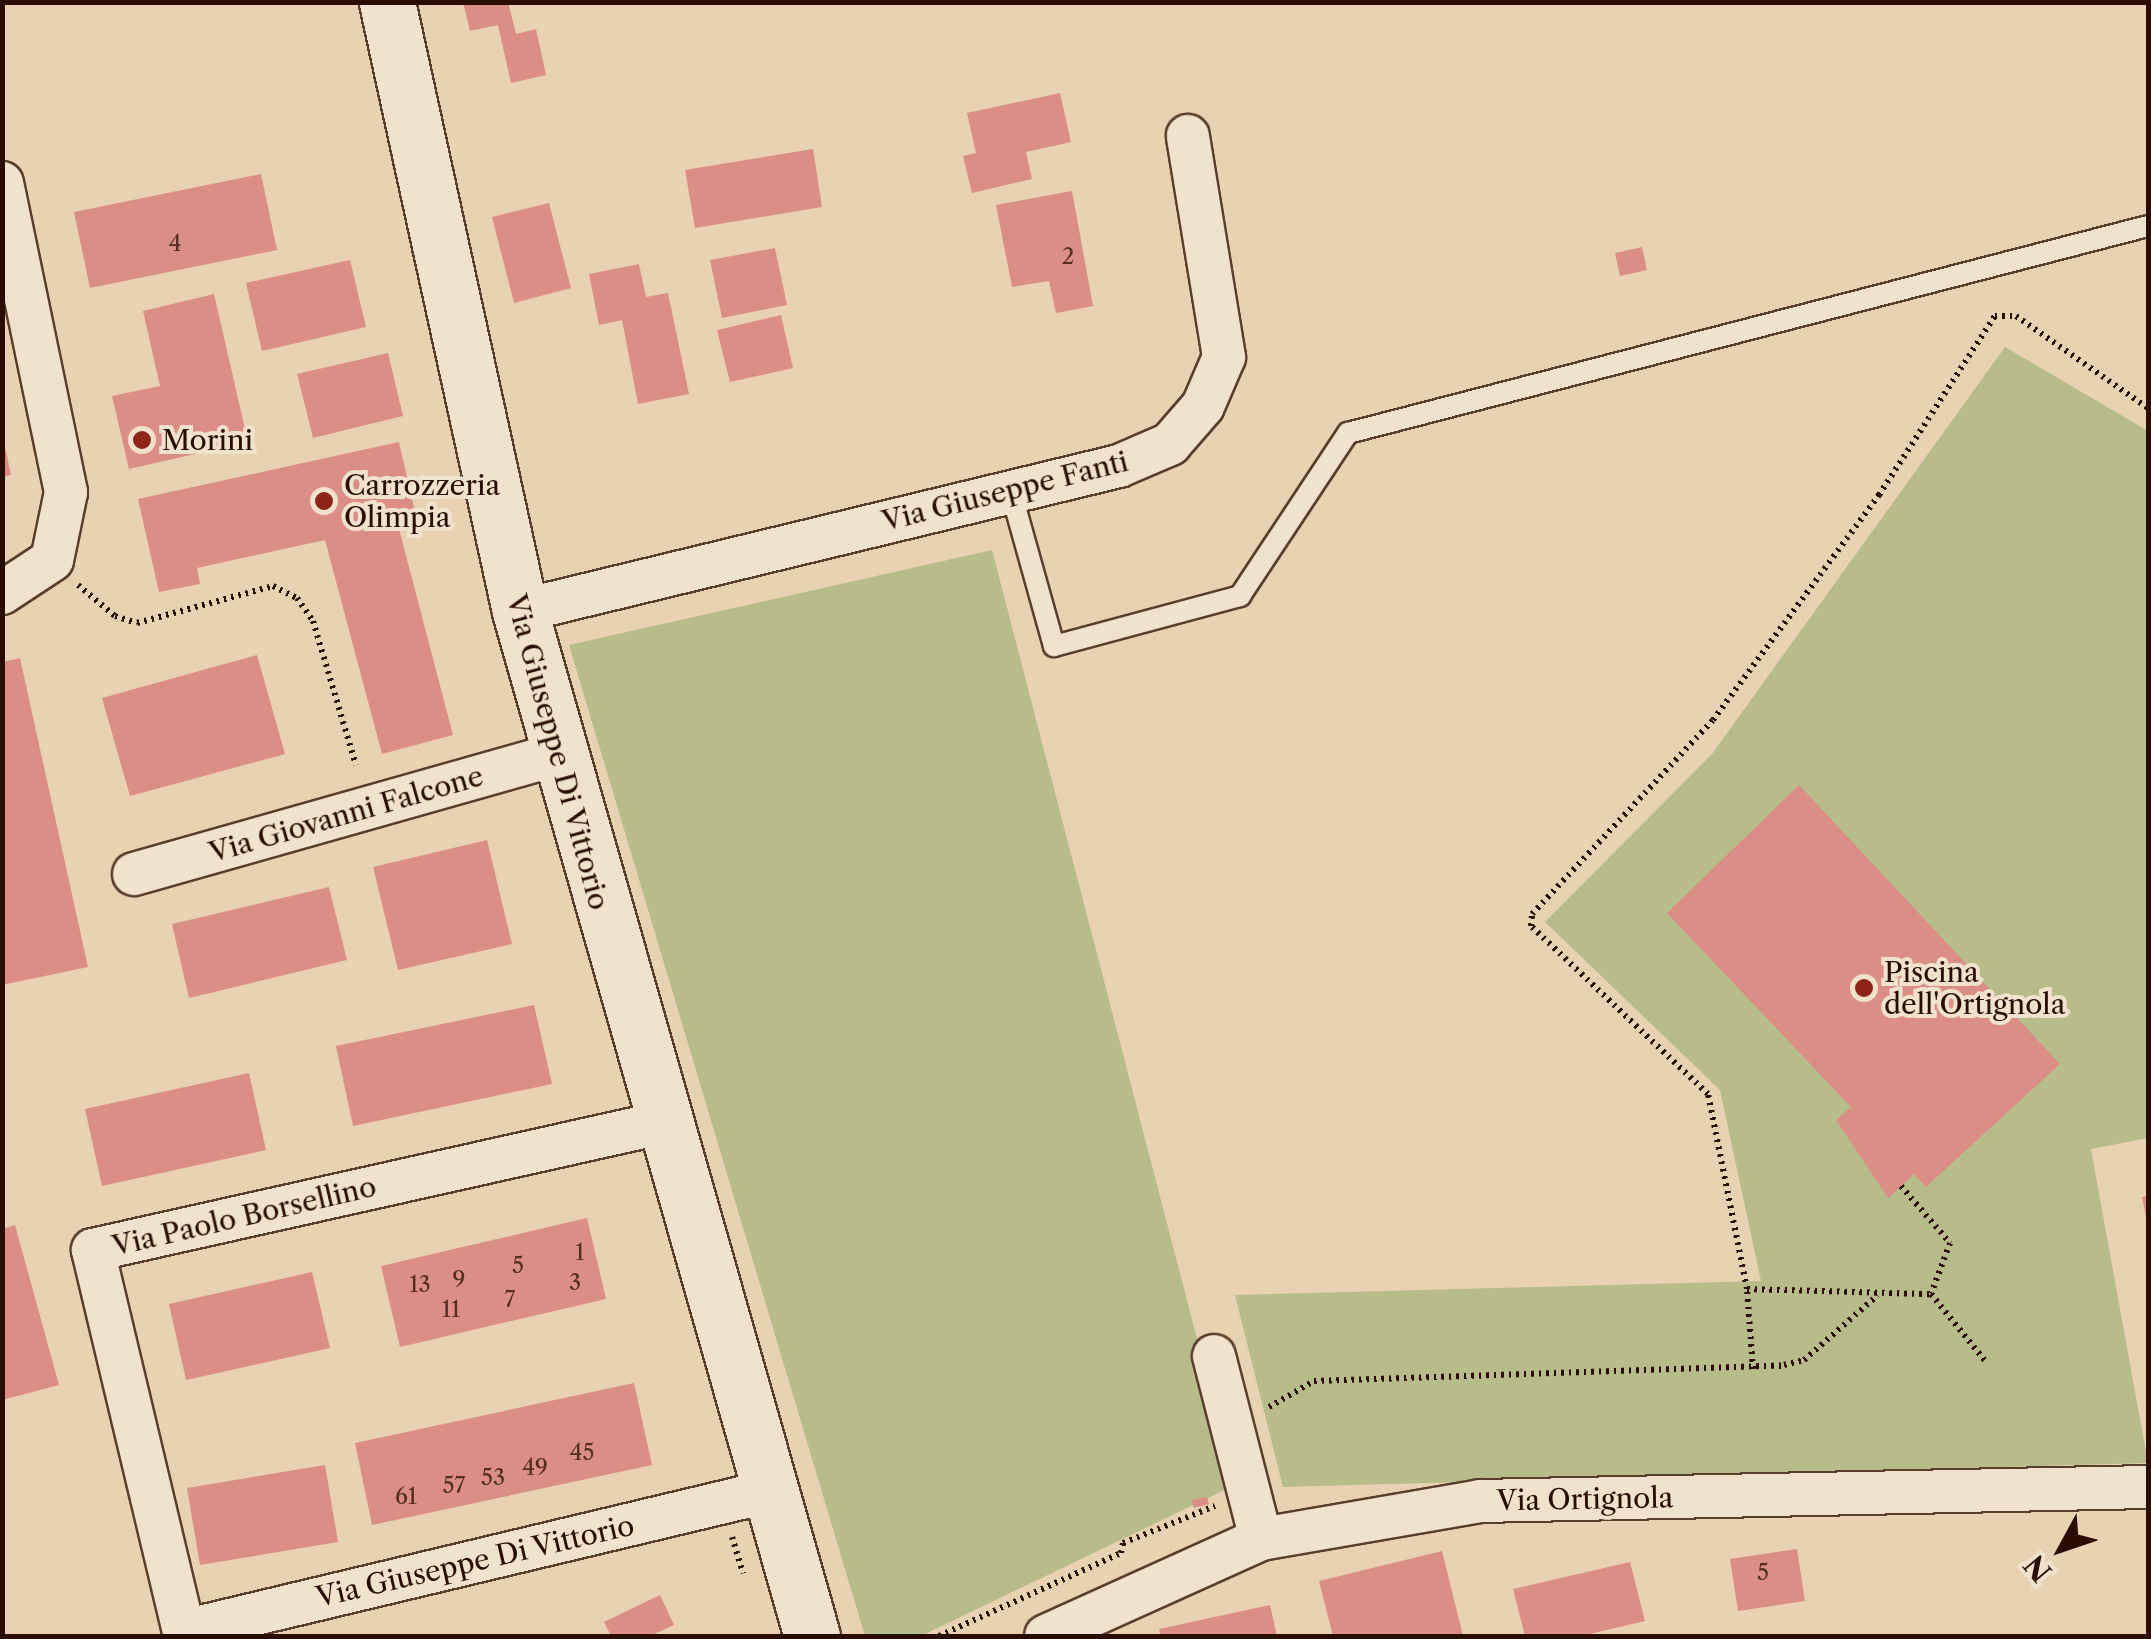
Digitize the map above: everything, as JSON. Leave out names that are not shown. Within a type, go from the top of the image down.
[{"type":"main road","name":"Via Giuseppe Di Vittorio","points":[[387,2],[520,611],[766,1492],[812,1636]]},
{"type":"street","name":"Via Giuseppe Fanti","points":[[520,611],[1119,466],[1170,444],[1203,406],[1224,357],[1188,136]]},
{"type":"street","points":[[2,183],[66,492],[52,560],[2,593]]},
{"type":"street","name":"Via Giovanni Falcone","points":[[134,874],[558,754]]},
{"type":"street","name":"Via Paolo Borsellino","points":[[184,1631],[93,1250],[661,1122]]},
{"type":"street","points":[[1214,1356],[1261,1539]]},
{"type":"street","name":"Via Ortignola","points":[[1046,1636],[1261,1539],[1480,1501],[2148,1487]]},
{"type":"street","name":"Via Giuseppe Di Vittorio","points":[[184,1631],[766,1492]]},
{"type":"lane","points":[[1011,492],[1054,646],[1240,596],[1348,433],[2148,226]]},
{"type":"path","points":[[1752,1369],[1747,1289],[1708,1094],[1530,926],[1532,914],[1713,720],[1879,496],[1995,316],[2016,316],[2148,408]]},
{"type":"path","points":[[66,574],[115,616],[136,623],[272,586],[297,598],[313,621],[356,765]]},
{"type":"path","points":[[1901,1186],[1950,1242],[1931,1294]]},
{"type":"path","points":[[1747,1289],[1931,1294]]},
{"type":"path","points":[[1931,1294],[1986,1362]]},
{"type":"path","points":[[1270,1418],[1269,1402],[1314,1381],[1752,1369],[1804,1360],[1878,1295]]},
{"type":"path","points":[[939,1636],[1121,1553],[1124,1544],[1213,1508],[1224,1495],[1221,1477],[1243,1470]]},
{"type":"green space","points":[[2005,347],[2148,431],[2148,1138],[2091,1149],[2148,1463],[1283,1487],[1235,1295],[1761,1281],[1720,1090],[1545,922],[1712,754]]},
{"type":"green space","points":[[992,550],[1235,1485],[921,1636],[865,1636],[569,645]]},
{"type":"building","points":[[463,2],[508,2],[516,34],[536,29],[546,75],[511,83],[498,25],[470,31]]},
{"type":"building","points":[[1060,93],[1071,142],[1026,152],[1032,179],[972,193],[963,156],[976,153],[967,113]]},
{"type":"building","points":[[813,149],[822,207],[695,228],[685,170]]},
{"type":"building","points":[[261,174],[277,250],[90,288],[74,212]]},
{"type":"building","points":[[1072,191],[1093,306],[1056,313],[1049,281],[1012,287],[996,205]]},
{"type":"building","points":[[549,203],[571,288],[514,303],[492,217]]},
{"type":"building","points":[[1642,247],[1647,270],[1620,276],[1615,253]]},
{"type":"building","points":[[775,248],[787,305],[722,318],[710,260]]},
{"type":"building","points":[[350,260],[366,327],[262,351],[246,283]]},
{"type":"building","points":[[639,264],[646,297],[668,293],[689,394],[638,404],[622,320],[599,325],[589,274]]},
{"type":"building","points":[[214,294],[248,442],[129,469],[112,396],[160,386],[143,311]]},
{"type":"building","points":[[781,315],[793,368],[730,382],[717,330]]},
{"type":"building","points":[[388,353],[403,416],[313,438],[297,374]]},
{"type":"building","points":[[399,442],[417,521],[398,525],[453,735],[382,754],[325,540],[197,568],[200,584],[159,592],[138,499]]},
{"type":"building","points":[[2,443],[11,475],[2,477]]},
{"type":"building","points":[[257,655],[285,754],[130,796],[102,698]]},
{"type":"building","points":[[20,658],[88,967],[2,985],[2,662]]},
{"type":"building","name":"Piscina dell'Ortignola","points":[[1799,785],[2060,1064],[1926,1187],[1914,1174],[1888,1198],[1836,1120],[1851,1107],[1667,913]]},
{"type":"building","points":[[487,840],[512,944],[398,970],[373,867]]},
{"type":"building","points":[[329,887],[347,960],[189,998],[172,924]]},
{"type":"building","points":[[534,1005],[552,1084],[353,1126],[336,1046]]},
{"type":"building","points":[[249,1073],[266,1150],[102,1186],[85,1109]]},
{"type":"building","points":[[2148,1196],[2148,1221],[2147,1222],[2142,1197]]},
{"type":"building","points":[[587,1218],[606,1299],[400,1347],[381,1266]]},
{"type":"building","points":[[15,1225],[59,1385],[2,1400],[2,1229]]},
{"type":"building","points":[[312,1272],[330,1348],[186,1380],[169,1304]]},
{"type":"building","points":[[634,1383],[652,1465],[372,1525],[355,1443]]},
{"type":"building","points":[[325,1465],[338,1542],[200,1565],[187,1488]]},
{"type":"building","points":[[1207,1497],[1209,1504],[1194,1508],[1192,1500]]},
{"type":"building","points":[[1797,1549],[1805,1601],[1738,1611],[1730,1559]]},
{"type":"building","points":[[1442,1551],[1463,1636],[1333,1636],[1319,1581]]},
{"type":"building","points":[[1630,1562],[1645,1621],[1581,1636],[1525,1636],[1513,1589]]},
{"type":"building","points":[[660,1595],[674,1625],[650,1636],[611,1636],[604,1622]]},
{"type":"building","points":[[1270,1605],[1277,1636],[1161,1636],[1159,1629]]},
{"type":"place","name":"Morini","points":[[142,440]]},
{"type":"place","name":"Carrozzeria Olimpia","points":[[324,501]]},
{"type":"place","name":"Piscina dell'Ortignola","points":[[1864,988]]}]
